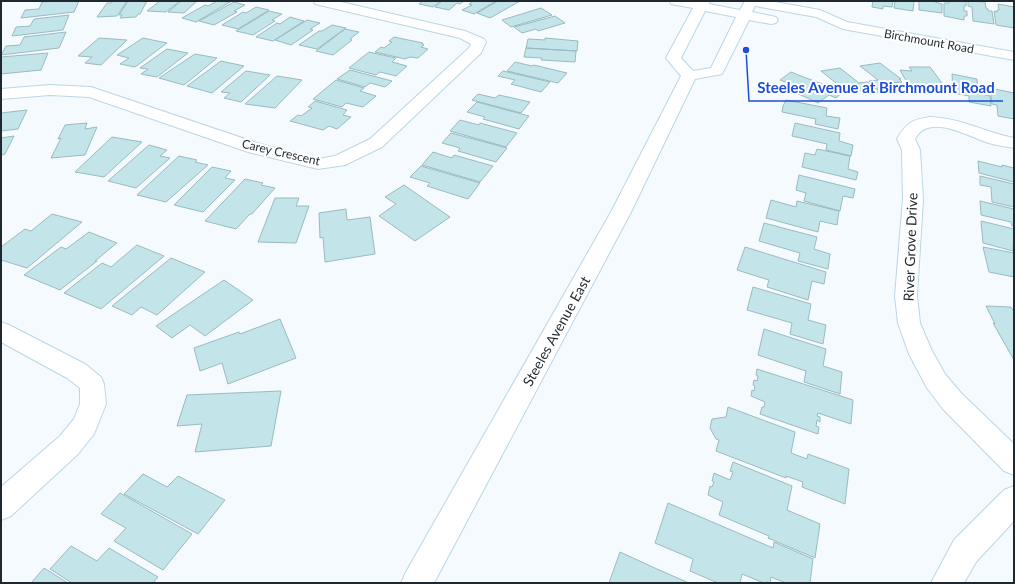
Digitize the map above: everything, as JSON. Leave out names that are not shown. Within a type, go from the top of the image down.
[{"type":"street","name":"Carey Crescent","points":[[1,94],[50,90],[91,92],[254,148],[318,164],[339,161],[376,143],[476,50],[478,42],[465,36],[320,1]]},
{"type":"street","points":[[676,1],[702,3],[744,15],[781,22]]},
{"type":"street","points":[[702,3],[673,58],[689,76],[718,71],[751,1]]},
{"type":"street","name":"Birchmount Road","points":[[751,1],[820,14],[843,25],[1014,56]]},
{"type":"street","name":"Birchmount Road","points":[[815,28],[843,25]]},
{"type":"street","name":"Steeles Avenue East","points":[[417,583],[621,212],[689,76]]},
{"type":"street","name":"River Grove Drive","points":[[1014,143],[987,137],[977,131],[957,125],[935,122],[924,123],[913,127],[908,132],[906,139],[911,150],[913,199],[906,296],[909,323],[920,354],[936,381],[957,406],[1014,462]]},
{"type":"street","points":[[1,331],[76,371],[92,384],[92,404],[85,426],[69,445],[1,506]]},
{"type":"street","points":[[947,583],[964,551],[1014,500]]},
{"type":"building","points":[[79,1],[74,12],[21,18],[25,10],[39,9],[42,2]]},
{"type":"building","points":[[112,1],[127,1],[117,16],[97,17],[107,3],[111,3]]},
{"type":"building","points":[[128,1],[147,1],[140,14],[136,17],[120,18],[122,15],[119,15]]},
{"type":"building","points":[[160,1],[180,1],[166,12],[147,11]]},
{"type":"building","points":[[181,1],[197,1],[184,13],[168,12]]},
{"type":"building","points":[[217,1],[230,2],[196,22],[182,18],[205,5],[208,6]]},
{"type":"building","points":[[423,1],[441,1],[433,7],[419,4]]},
{"type":"building","points":[[442,1],[464,1],[460,4],[457,3],[449,10],[435,7]]},
{"type":"building","points":[[473,1],[496,1],[474,14],[462,10],[472,5],[469,4]]},
{"type":"building","points":[[498,1],[520,1],[490,18],[477,13]]},
{"type":"building","points":[[873,1],[893,1],[892,7],[883,6],[883,9],[872,7]]},
{"type":"building","points":[[895,1],[914,1],[913,11],[894,8]]},
{"type":"building","points":[[919,1],[935,1],[942,4],[942,13],[919,10]]},
{"type":"building","points":[[949,1],[966,1],[964,11],[967,11],[967,16],[964,16],[964,20],[944,16],[944,3],[949,3]]},
{"type":"building","points":[[968,1],[985,2],[988,11],[992,11],[994,24],[973,21],[972,7],[968,6]]},
{"type":"building","points":[[234,2],[245,5],[234,11],[237,12],[214,25],[199,21]]},
{"type":"building","points":[[998,4],[1014,7],[1014,28],[996,25],[994,11],[997,12],[997,10],[999,10]]},
{"type":"building","points":[[256,7],[269,10],[238,29],[222,25],[243,12],[246,13]]},
{"type":"building","points":[[541,8],[552,15],[511,27],[502,20]]},
{"type":"building","points":[[269,11],[282,14],[272,20],[275,21],[253,35],[236,31]]},
{"type":"building","points":[[69,15],[63,30],[12,36],[16,27],[30,26],[34,19]]},
{"type":"building","points":[[555,16],[565,23],[538,31],[536,29],[522,33],[514,27]]},
{"type":"building","points":[[290,17],[304,21],[273,41],[256,37],[277,23],[280,24]]},
{"type":"building","points":[[307,20],[320,23],[310,29],[313,30],[291,45],[275,40]]},
{"type":"building","points":[[332,25],[346,28],[317,49],[299,45],[319,31],[322,31]]},
{"type":"building","points":[[345,29],[359,32],[350,39],[352,40],[333,55],[316,51]]},
{"type":"building","points":[[66,32],[59,48],[1,55],[6,46],[20,45],[24,37]]},
{"type":"building","points":[[394,37],[423,43],[422,44],[424,45],[421,47],[428,49],[418,58],[410,57],[405,59],[375,52],[381,47],[384,48],[392,42],[389,41]]},
{"type":"building","points":[[99,38],[127,40],[101,65],[85,63],[92,57],[78,56]]},
{"type":"building","points":[[143,38],[167,43],[135,67],[120,64],[129,58],[117,55]]},
{"type":"building","points":[[545,38],[578,41],[577,51],[526,48],[528,39],[545,40]]},
{"type":"building","points":[[526,48],[576,51],[575,62],[541,60],[542,58],[524,57]]},
{"type":"building","points":[[167,49],[188,53],[157,77],[141,74],[148,69],[140,68]]},
{"type":"building","points":[[369,52],[396,58],[392,62],[407,66],[396,76],[380,72],[376,75],[349,68]]},
{"type":"building","points":[[48,53],[41,70],[1,74],[1,57]]},
{"type":"building","points":[[195,54],[217,58],[184,85],[159,78]]},
{"type":"building","points":[[221,61],[244,66],[212,93],[187,86]]},
{"type":"building","points":[[515,62],[567,73],[558,83],[507,71]]},
{"type":"building","points":[[880,63],[901,79],[899,79],[902,82],[891,83],[898,90],[882,92],[869,81],[878,80],[860,66]]},
{"type":"building","points":[[909,67],[930,67],[947,90],[933,89],[930,85],[908,84],[900,70],[912,71]]},
{"type":"building","points":[[840,68],[859,83],[868,82],[881,92],[865,95],[858,89],[846,91],[821,71]]},
{"type":"building","points":[[350,70],[392,81],[385,87],[370,83],[365,87],[337,79]]},
{"type":"building","points":[[246,71],[270,75],[241,102],[224,98],[230,93],[221,92]]},
{"type":"building","points":[[503,71],[550,82],[541,92],[511,84],[515,80],[498,76]]},
{"type":"building","points":[[791,72],[843,92],[836,98],[829,95],[818,103],[792,91],[798,87],[780,80]]},
{"type":"building","points":[[952,74],[977,79],[978,93],[990,96],[991,106],[969,102],[969,96],[953,93]]},
{"type":"building","points":[[277,76],[302,80],[275,108],[245,104]]},
{"type":"building","points":[[336,80],[364,88],[360,91],[376,96],[363,107],[346,103],[342,107],[313,99]]},
{"type":"building","points":[[990,88],[1014,93],[1014,119],[998,116],[997,105],[992,104]]},
{"type":"building","points":[[478,94],[495,98],[499,95],[530,102],[521,113],[472,100]]},
{"type":"building","points":[[786,100],[827,108],[826,116],[840,118],[838,129],[815,124],[816,119],[782,112]]},
{"type":"building","points":[[315,101],[347,110],[343,115],[351,117],[337,129],[329,126],[323,130],[290,121],[298,115],[301,116],[312,108],[308,107]]},
{"type":"building","points":[[477,102],[529,116],[519,129],[483,119],[485,117],[467,112]]},
{"type":"building","points":[[27,110],[18,129],[1,131],[1,113]]},
{"type":"building","points":[[460,120],[479,125],[480,123],[517,133],[506,147],[450,131]]},
{"type":"building","points":[[87,123],[85,129],[97,127],[85,155],[51,158],[61,138],[58,139],[65,125]]},
{"type":"building","points":[[795,123],[840,133],[839,141],[853,145],[851,156],[826,150],[827,144],[792,136]]},
{"type":"building","points":[[451,133],[507,148],[496,162],[458,151],[460,148],[442,143]]},
{"type":"building","points":[[14,136],[5,154],[1,155],[1,138]]},
{"type":"building","points":[[112,137],[142,142],[104,177],[75,172]]},
{"type":"building","points":[[149,145],[167,150],[160,156],[170,158],[136,188],[108,181]]},
{"type":"building","points":[[817,149],[850,156],[848,169],[858,172],[856,180],[802,167],[805,153],[815,155]]},
{"type":"building","points":[[433,152],[452,158],[454,155],[493,166],[480,182],[422,165]]},
{"type":"building","points":[[179,156],[197,160],[195,162],[208,165],[166,202],[137,195]]},
{"type":"building","points":[[978,161],[1002,167],[1002,165],[1014,168],[1014,182],[979,173]]},
{"type":"building","points":[[421,166],[480,183],[468,199],[427,186],[430,183],[410,177]]},
{"type":"building","points":[[212,167],[231,171],[225,178],[235,180],[203,212],[174,205]]},
{"type":"building","points":[[799,175],[855,189],[853,198],[843,196],[840,211],[804,201],[806,193],[796,190]]},
{"type":"building","points":[[980,176],[1014,184],[1014,207],[992,202],[991,187],[980,185]]},
{"type":"building","points":[[245,179],[263,183],[261,185],[275,188],[252,214],[250,214],[236,229],[205,221]]},
{"type":"building","points":[[404,185],[450,217],[415,241],[379,216],[396,204],[385,197]]},
{"type":"building","points":[[275,198],[299,198],[296,206],[309,206],[296,243],[258,242]]},
{"type":"building","points":[[771,200],[796,207],[797,201],[839,211],[837,225],[820,221],[818,232],[766,218]]},
{"type":"building","points":[[980,201],[1014,209],[1014,227],[1012,226],[1011,222],[981,215]]},
{"type":"building","points":[[346,209],[347,220],[370,217],[375,254],[325,262],[323,237],[320,238],[319,213]]},
{"type":"building","points":[[52,214],[82,222],[27,268],[1,260],[1,247],[25,229],[31,231]]},
{"type":"building","points":[[981,221],[1014,229],[1013,251],[983,243]]},
{"type":"building","points":[[764,223],[817,237],[814,249],[830,254],[828,269],[798,261],[800,253],[759,241]]},
{"type":"building","points":[[89,232],[117,243],[60,290],[24,275],[61,247],[66,249]]},
{"type":"building","points":[[137,245],[164,256],[101,309],[64,293],[102,263],[111,267]]},
{"type":"building","points":[[745,247],[826,272],[824,284],[812,281],[808,300],[767,287],[769,280],[737,270]]},
{"type":"building","points":[[983,247],[1014,253],[1014,277],[989,272]]},
{"type":"building","points":[[171,258],[205,272],[157,315],[141,307],[132,315],[112,306]]},
{"type":"building","points":[[224,280],[253,300],[205,336],[190,325],[172,338],[156,326]]},
{"type":"building","points":[[753,287],[811,304],[808,320],[826,325],[823,344],[790,334],[792,323],[747,310]]},
{"type":"building","points":[[986,306],[1011,307],[1014,312],[1014,360],[993,323],[995,324]]},
{"type":"building","points":[[280,319],[296,358],[228,384],[222,363],[200,371],[194,348],[239,332],[240,334]]},
{"type":"building","points":[[764,329],[826,349],[823,366],[842,372],[840,394],[804,382],[806,371],[758,355]]},
{"type":"building","points":[[757,369],[853,400],[851,424],[818,413],[817,416],[820,417],[820,422],[817,420],[816,426],[819,427],[818,434],[760,414],[765,402],[751,396],[752,390],[754,391],[755,386],[753,385],[754,380],[757,381]]},
{"type":"building","points":[[281,391],[271,446],[195,452],[202,424],[177,426],[187,395]]},
{"type":"building","points":[[728,407],[795,432],[791,453],[807,459],[808,454],[849,469],[845,504],[802,487],[803,482],[786,476],[786,478],[716,451],[719,440],[716,439],[710,428],[712,419],[726,417]]},
{"type":"building","points":[[733,462],[792,486],[787,510],[820,524],[815,558],[768,538],[769,536],[719,515],[723,502],[708,495],[710,486],[712,487],[714,482],[712,481],[714,473],[730,480],[733,472],[730,471]]},
{"type":"building","points":[[143,474],[167,487],[178,476],[225,500],[198,534],[124,494]]},
{"type":"building","points":[[120,493],[192,534],[163,570],[114,541],[126,528],[101,514]]},
{"type":"building","points":[[668,503],[773,548],[774,542],[813,559],[810,583],[786,583],[771,577],[770,583],[764,583],[742,574],[740,583],[718,583],[690,571],[693,559],[655,543]]},
{"type":"building","points":[[71,546],[97,561],[109,548],[158,577],[153,583],[72,583],[50,569]]},
{"type":"building","points":[[620,552],[657,569],[689,583],[609,583]]},
{"type":"building","points":[[44,568],[68,583],[31,583]]},
{"type":"place","name":"Steeles Avenue at Birchmount Road","points":[[746,50]]}]
